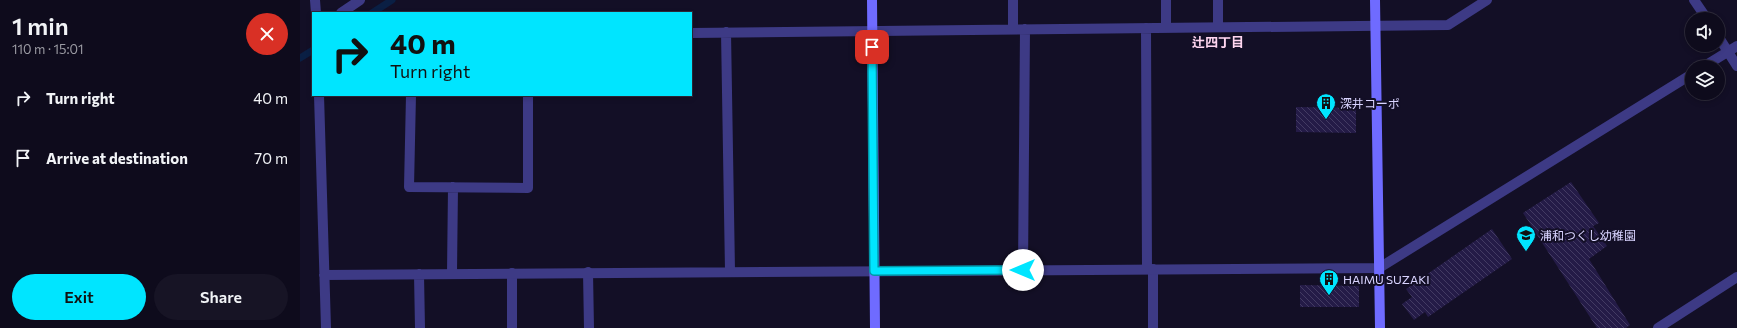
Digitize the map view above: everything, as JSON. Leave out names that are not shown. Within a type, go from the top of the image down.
[{"type":"street","points":[[315,0],[316,12]]},
{"type":"street","points":[[342,12],[360,0]]},
{"type":"street","points":[[872,0],[875,328]]},
{"type":"street","points":[[1013,0],[1013,29]]},
{"type":"street","points":[[1166,0],[1166,28]]},
{"type":"street","points":[[1218,0],[1218,27]]},
{"type":"street","points":[[1375,0],[1380,328]]},
{"type":"street","points":[[692,33],[1448,25],[1487,0]]},
{"type":"street","points":[[1694,0],[1702,12]]},
{"type":"street","points":[[1146,28],[1150,269],[1153,328]]},
{"type":"street","points":[[1023,270],[1025,30]]},
{"type":"street","points":[[726,32],[730,272]]},
{"type":"street","points":[[1715,60],[1737,46]]},
{"type":"street","points":[[1725,47],[1737,66]]},
{"type":"street","points":[[324,275],[588,272],[1379,268],[1685,78]]},
{"type":"street","points":[[319,96],[326,328]]},
{"type":"street","points":[[411,96],[409,187],[528,188],[528,96]]},
{"type":"street","points":[[452,273],[453,187]]},
{"type":"street","points":[[588,272],[589,328]]},
{"type":"street","points":[[512,273],[512,328]]},
{"type":"street","points":[[419,274],[420,328]]},
{"type":"street","points":[[1658,328],[1737,277]]},
{"type":"building","name":"深井コーポ","points":[[1296,107],[1356,108],[1356,133],[1296,132]]},
{"type":"building","points":[[1571,182],[1599,223],[1593,226],[1607,246],[1589,259],[1630,325],[1626,328],[1597,328],[1523,213]]},
{"type":"building","points":[[1492,229],[1512,259],[1428,317],[1425,312],[1414,320],[1402,304],[1412,297],[1406,289]]},
{"type":"building","name":"HAIMU SUZAKI","points":[[1300,285],[1359,286],[1359,307],[1300,307]]},
{"type":"waterway","points":[[374,12],[392,0]]},
{"type":"waterway","points":[[300,58],[312,51]]},
{"type":"place","name":"深井コーポ","points":[[1326,120]]},
{"type":"place","name":"浦和つくし幼稚園","points":[[1526,252]]},
{"type":"place","name":"HAIMU SUZAKI","points":[[1329,296]]},
{"type":"district","name":"辻四丁目","points":[[1218,42]]},
{"type":"route","points":[[872,47],[874,271],[1023,270]]}]
